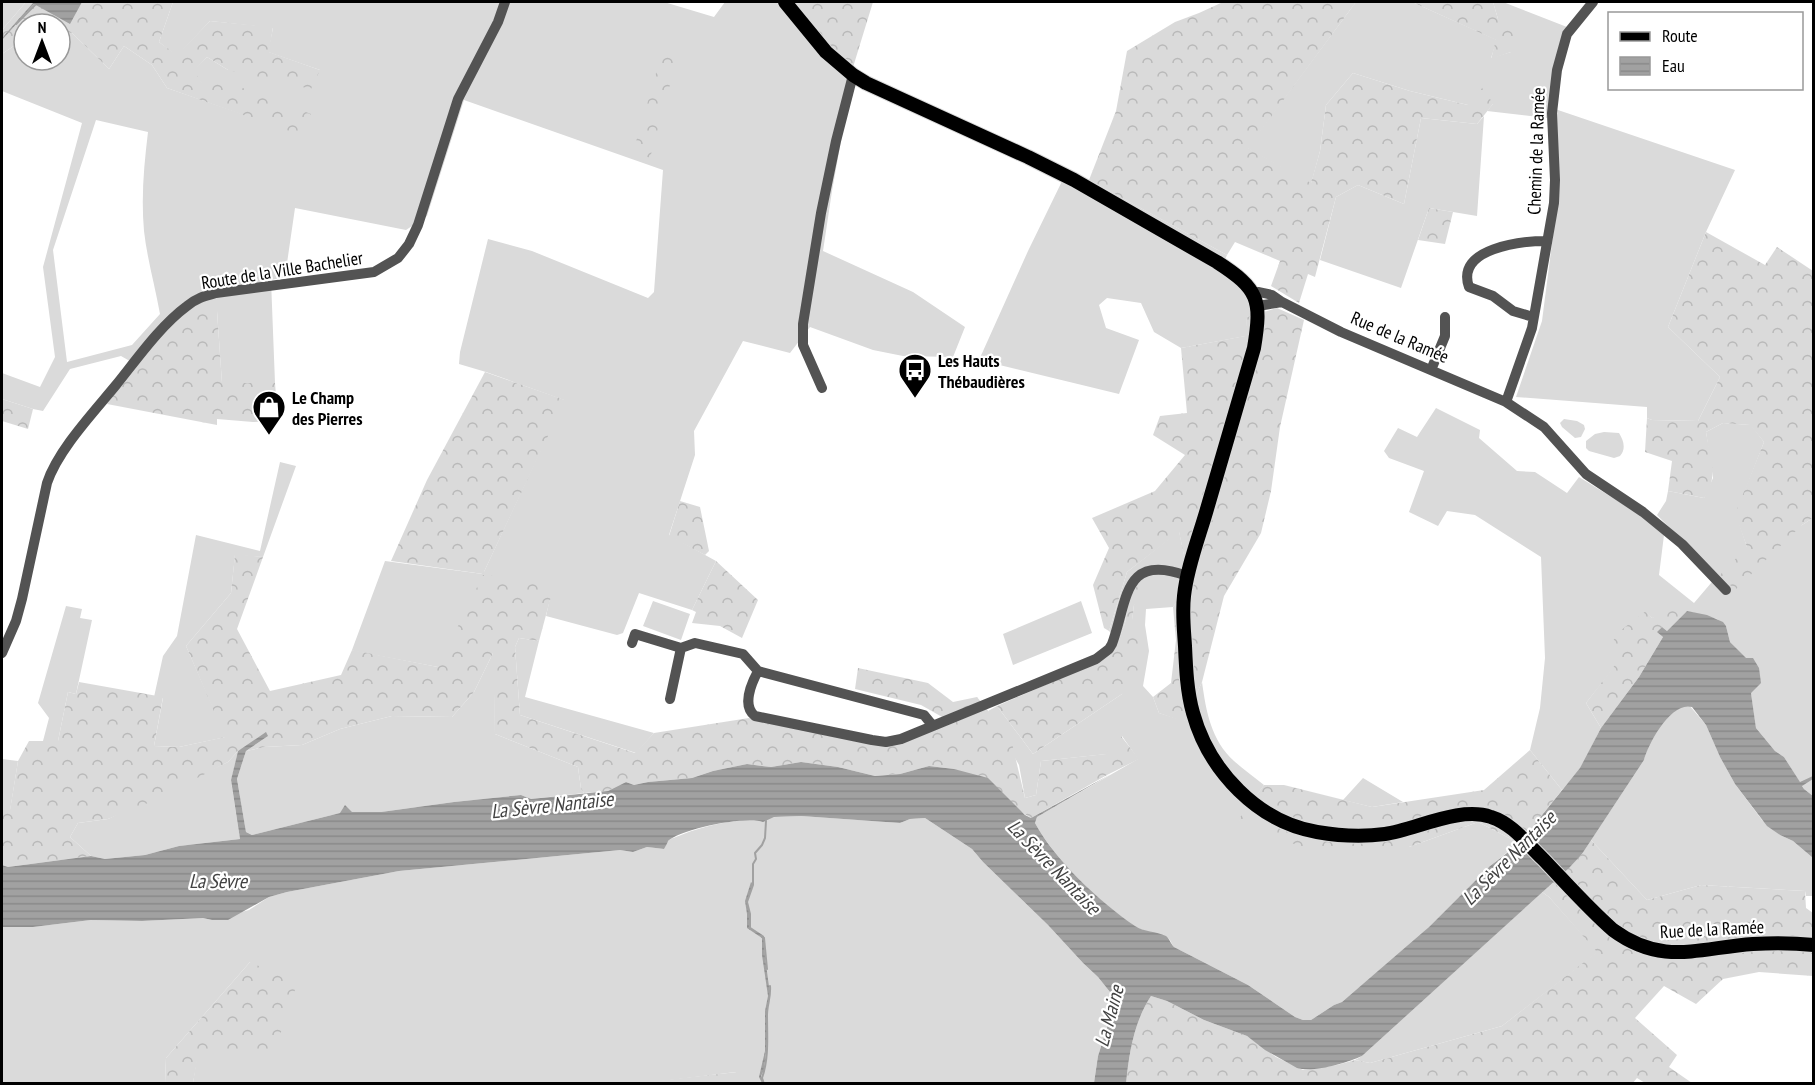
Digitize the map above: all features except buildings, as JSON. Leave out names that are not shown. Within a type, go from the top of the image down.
[{"type":"main road","points":[[785,2],[821,47],[853,75],[885,93],[1074,180],[1236,274],[1256,299]]},
{"type":"main road","name":"Rue de la Ramée","points":[[1256,299],[1258,320],[1254,348],[1187,576],[1184,596],[1183,620],[1188,690],[1193,714],[1202,739],[1224,775],[1250,801],[1286,822],[1314,832],[1331,835],[1385,834],[1454,816],[1471,814],[1492,817],[1514,830],[1613,930],[1632,943],[1653,951],[1678,953],[1777,943],[1814,945]]},
{"type":"street","name":"Route de la Ville Bachelier","points":[[2,653],[16,621],[52,469],[135,360],[178,313],[199,297],[374,272],[398,258],[409,244],[418,225],[458,99],[498,22],[505,2]]},
{"type":"street","name":"Chemin de la Ramée","points":[[1506,402],[1532,328],[1554,203],[1556,180],[1552,112],[1557,70],[1566,34],[1593,2]]},
{"type":"street","points":[[822,387],[803,345],[803,324],[821,213],[853,75]]},
{"type":"street","name":"Chemin de la Ramée","points":[[1533,317],[1513,311],[1493,296],[1469,287],[1469,270],[1476,257],[1500,247],[1528,241],[1546,241]]},
{"type":"street","name":"Rue de la Ramée","points":[[1256,299],[1259,292],[1272,295],[1341,332],[1506,402],[1544,427],[1586,474],[1643,512],[1675,538],[1725,590]]},
{"type":"street","points":[[1431,370],[1445,336],[1445,317]]},
{"type":"street","points":[[758,672],[753,681],[748,706],[750,712],[755,716],[886,742],[901,739],[1096,659],[1112,644],[1125,596],[1135,579],[1156,569],[1187,576]]},
{"type":"street","points":[[632,644],[635,634],[681,648],[695,644],[743,654],[758,672],[924,715],[933,726]]},
{"type":"street","points":[[670,699],[681,648]]},
{"type":"green space","points":[[2,2],[26,2],[17,12],[12,12],[12,18],[2,30]]},
{"type":"green space","points":[[26,2],[173,2],[159,42],[177,55],[210,21],[273,27],[269,52],[320,70],[311,89],[228,70],[207,57],[194,71],[202,83],[219,79],[311,114],[303,136],[167,88],[152,65],[124,46],[109,69],[72,33],[72,12],[17,12]]},
{"type":"green space","points":[[173,2],[664,2],[714,17],[725,2],[780,2],[852,80],[823,251],[913,292],[965,327],[953,357],[903,356],[873,350],[810,327],[790,353],[743,341],[694,431],[695,455],[669,535],[716,561],[692,610],[639,593],[623,633],[617,635],[546,616],[552,589],[438,667],[354,651],[352,650],[385,561],[483,574],[564,400],[459,364],[488,239],[532,251],[648,298],[654,292],[663,170],[464,100],[427,216],[406,230],[295,208],[285,277],[271,280],[275,383],[222,383],[217,311],[135,364],[121,356],[70,369],[43,411],[2,399],[2,373],[40,387],[55,357],[43,267],[82,123],[2,91],[2,54],[12,47],[12,72],[72,72],[72,33],[109,69],[124,46],[152,65],[167,88],[303,135],[202,84],[193,71],[207,57],[228,70],[320,70],[268,52],[273,28],[210,21],[177,56],[159,42]],"holes":[[[96,120],[148,132],[143,181],[144,231],[160,314],[132,345],[67,362],[53,250]]]},
{"type":"green space","points":[[786,2],[873,2],[854,64],[852,80]]},
{"type":"green space","points":[[1223,2],[1356,2],[1248,148],[1311,183],[1320,151],[1326,105],[1353,73],[1410,91],[1468,105],[1483,87],[1493,104],[1477,124],[1421,118],[1404,204],[1358,185],[1336,197],[1315,277],[1308,274],[1299,303],[1271,286],[1280,261],[1235,242],[1227,255],[1089,180],[1116,111],[1127,51],[1175,22]]},
{"type":"green space","points":[[1356,2],[1412,2],[1497,40],[1491,58],[1511,52],[1493,2],[1503,2],[1567,27],[1555,109],[1735,170],[1706,232],[1668,327],[1720,377],[1698,421],[1652,420],[1647,418],[1647,407],[1516,397],[1542,321],[1556,212],[1547,118],[1487,111],[1493,104],[1468,105],[1410,91],[1353,73],[1326,105],[1320,151],[1311,184],[1247,148]]},
{"type":"green space","points":[[1412,2],[1493,2],[1498,19],[1517,29],[1511,52],[1491,59],[1496,40]]},
{"type":"green space","points":[[12,18],[12,47],[2,54],[2,30]]},
{"type":"green space","points":[[663,49],[677,59],[650,158],[633,152]]},
{"type":"green space","points":[[1484,116],[1477,216],[1429,208],[1401,288],[1320,260],[1336,197],[1358,185],[1404,204],[1421,118],[1477,124]]},
{"type":"green space","points":[[1067,171],[1095,183],[1227,255],[1221,269],[1246,288],[1255,315],[1247,317],[1246,336],[1181,348],[1154,332],[1141,303],[1107,298],[1099,305],[1106,328],[1139,340],[1119,394],[979,360]]},
{"type":"green space","points":[[1429,208],[1453,212],[1445,244],[1418,240]]},
{"type":"green space","points":[[1706,232],[1765,265],[1777,247],[1813,271],[1813,518],[1802,525],[1736,589],[1718,577],[1747,547],[1735,514],[1764,442],[1750,425],[1723,423],[1706,432],[1712,475],[1709,491],[1704,498],[1668,491],[1672,461],[1645,452],[1647,418],[1698,421],[1720,377],[1668,327]]},
{"type":"green space","points":[[206,305],[217,311],[222,383],[275,383],[278,421],[253,422],[217,419],[217,425],[107,404],[135,364],[183,313]]},
{"type":"green space","points":[[1277,308],[1304,320],[1280,427],[1271,491],[1261,533],[1224,596],[1202,682],[1184,722],[1159,713],[1153,697],[1171,683],[1176,640],[1173,607],[1190,584],[1179,532],[1127,572],[1109,631],[1104,628],[1093,585],[1109,548],[1092,518],[1155,491],[1185,455],[1153,435],[1160,416],[1187,413],[1181,348],[1245,336],[1247,317]]},
{"type":"green space","points":[[485,372],[565,400],[483,574],[391,561],[427,480]]},
{"type":"green space","points":[[2,399],[33,409],[28,429],[2,421]]},
{"type":"green space","points":[[1436,408],[1480,430],[1479,438],[1517,471],[1535,472],[1567,493],[1579,477],[1639,514],[1664,535],[1659,575],[1694,603],[1717,576],[1657,515],[1666,501],[1668,491],[1704,498],[1713,478],[1706,432],[1723,423],[1751,425],[1764,442],[1736,514],[1747,547],[1802,525],[1813,518],[1813,796],[1804,789],[1784,757],[1775,751],[1756,728],[1746,659],[1730,642],[1726,626],[1717,619],[1687,611],[1652,618],[1646,612],[1616,665],[1586,703],[1601,728],[1580,769],[1562,790],[1530,750],[1540,708],[1545,658],[1541,557],[1475,515],[1447,511],[1438,526],[1409,512],[1424,471],[1389,458],[1384,451],[1398,428],[1417,437]]},
{"type":"green space","points":[[1564,419],[1577,421],[1584,425],[1585,429],[1581,437],[1575,438],[1562,427],[1560,423]]},
{"type":"green space","points":[[1619,433],[1624,445],[1620,456],[1614,458],[1589,451],[1586,448],[1586,441],[1595,434]]},
{"type":"green space","points":[[280,462],[296,466],[263,557],[235,555],[231,593],[186,646],[226,737],[179,747],[154,746],[163,698],[154,697],[163,656],[177,636],[196,535],[260,551]]},
{"type":"green space","points":[[680,501],[700,507],[709,551],[705,555],[669,536]]},
{"type":"green space","points":[[1179,531],[1190,584],[1173,607],[1146,609],[1145,625],[1149,651],[1143,686],[1153,697],[1159,713],[1184,721],[1202,682],[1211,725],[1220,744],[1234,761],[1264,785],[1239,820],[1409,847],[1478,822],[1511,839],[1515,846],[1490,866],[1421,935],[1342,1002],[1311,1020],[1295,1017],[1248,985],[1174,947],[1166,937],[1134,926],[1079,879],[1044,837],[1035,823],[1037,817],[1138,759],[1122,736],[1107,754],[1041,761],[1036,795],[1025,798],[1019,765],[988,711],[997,706],[1033,754],[1122,694],[1138,586],[1129,597],[1125,623],[1119,641],[1109,631],[1127,572]]},
{"type":"green space","points":[[235,554],[263,557],[237,629],[270,691],[341,675],[352,650],[438,667],[483,575],[542,581],[553,589],[539,641],[519,638],[515,647],[520,715],[635,753],[654,733],[749,718],[888,745],[951,722],[921,705],[855,689],[858,668],[928,683],[953,702],[977,697],[1011,739],[1025,798],[1036,795],[1041,761],[1106,754],[1121,736],[1139,759],[1031,818],[954,769],[929,766],[900,774],[875,776],[838,767],[801,762],[771,767],[747,764],[692,778],[634,785],[626,782],[608,791],[584,793],[581,789],[578,767],[495,734],[493,653],[474,692],[452,717],[392,716],[340,729],[302,745],[265,747],[246,751],[268,736],[238,751],[228,762],[153,801],[108,819],[78,823],[70,837],[91,856],[8,867],[2,865],[2,810],[10,810],[18,761],[29,741],[58,741],[68,692],[76,694],[79,682],[163,697],[154,746],[179,747],[225,737],[186,646],[231,593]]},
{"type":"green space","points":[[716,561],[758,600],[742,638],[720,626],[692,623],[696,612],[692,610]]},
{"type":"green space","points":[[1138,585],[1142,589],[1142,596],[1134,605],[1132,621],[1141,627],[1142,661],[1134,678],[1122,694],[1033,754],[997,706],[1098,662],[1119,640],[1125,623],[1129,597]]},
{"type":"green space","points":[[653,601],[690,614],[681,640],[643,626]]},
{"type":"green space","points":[[1081,601],[1092,633],[1013,665],[1003,634]]},
{"type":"green space","points":[[66,606],[82,609],[80,618],[92,620],[76,694],[68,692],[58,741],[43,741],[49,718],[38,703]]},
{"type":"green space","points":[[1674,607],[1687,611],[1667,631],[1662,627],[1658,632],[1663,637],[1639,677],[1601,728],[1586,703],[1615,665],[1610,645],[1620,631],[1646,611],[1652,618]]},
{"type":"green space","points":[[519,638],[539,641],[525,697],[654,733],[636,753],[520,715],[515,647]]},
{"type":"green space","points":[[494,651],[495,734],[578,767],[581,789],[584,793],[531,799],[521,795],[381,812],[340,813],[252,835],[246,832],[237,779],[246,751],[265,747],[302,745],[340,729],[392,716],[452,717],[474,692]]},
{"type":"green space","points":[[1689,705],[1706,725],[1735,784],[1762,820],[1813,858],[1813,896],[1806,896],[1805,891],[1701,885],[1647,900],[1591,840],[1644,760],[1660,726],[1673,712]]},
{"type":"green space","points":[[1530,750],[1562,790],[1515,846],[1511,839],[1478,822],[1409,847],[1315,853],[1238,820],[1264,785],[1284,785],[1372,807],[1484,790]]},
{"type":"green space","points":[[238,751],[231,781],[240,839],[179,846],[145,855],[105,859],[91,856],[70,837],[78,823],[108,819],[228,762]]},
{"type":"green space","points":[[2,759],[18,761],[10,811],[2,810]]},
{"type":"green space","points":[[1363,778],[1403,802],[1372,807],[1343,800]]},
{"type":"green space","points":[[801,816],[900,823],[910,819],[925,818],[972,849],[1098,977],[1114,999],[1098,1056],[1094,1083],[736,1083],[736,1072],[637,1084],[193,1083],[198,1050],[275,1050],[250,962],[166,1058],[165,1083],[2,1083],[2,927],[33,927],[91,920],[142,921],[203,918],[212,920],[249,910],[269,897],[287,892],[399,871],[620,850],[633,852],[647,847],[664,849],[671,839],[710,826],[755,818]]},
{"type":"green space","points":[[1591,840],[1647,900],[1701,885],[1805,891],[1806,908],[1813,913],[1813,976],[1759,972],[1723,979],[1696,1004],[1664,986],[1635,1018],[1677,1055],[1669,1067],[1692,1083],[1645,1083],[1637,1078],[1632,1084],[1126,1084],[1133,1038],[1140,1016],[1151,996],[1247,1036],[1276,1057],[1303,1070],[1355,1060],[1370,1063],[1502,1026],[1597,952],[1542,892],[1582,854]]},
{"type":"green space","points":[[1542,892],[1598,952],[1502,1026],[1370,1063],[1355,1060],[1362,1056]]},
{"type":"green space","points":[[250,962],[297,984],[275,1050],[199,1050],[193,1083],[165,1083],[166,1058]]},
{"type":"green space","points":[[737,1072],[736,1083],[638,1083]]},
{"type":"water","points":[[82,2],[72,20],[72,12],[48,12],[34,4],[25,12],[33,3]]},
{"type":"water","points":[[1687,611],[1707,615],[1723,622],[1730,642],[1746,658],[1753,658],[1759,668],[1761,683],[1751,693],[1756,728],[1775,751],[1784,757],[1800,782],[1813,776],[1813,779],[1802,786],[1813,796],[1813,858],[1793,841],[1767,826],[1735,784],[1706,725],[1692,707],[1676,710],[1655,735],[1644,760],[1582,854],[1569,868],[1362,1056],[1321,1068],[1297,1068],[1265,1050],[1247,1036],[1151,996],[1140,1016],[1133,1038],[1126,1084],[1094,1083],[1098,1056],[1114,999],[1110,992],[1048,925],[972,849],[925,818],[910,819],[900,823],[801,816],[774,817],[763,822],[744,820],[714,824],[675,836],[668,841],[664,849],[647,847],[633,852],[620,850],[399,871],[287,892],[269,897],[228,920],[203,918],[142,921],[91,920],[33,927],[2,927],[2,865],[8,867],[91,856],[105,859],[145,855],[179,846],[240,839],[231,780],[238,751],[266,732],[268,736],[246,751],[237,779],[246,832],[252,835],[340,813],[345,805],[352,812],[381,812],[521,795],[531,799],[608,791],[626,782],[634,785],[692,778],[747,764],[771,767],[801,762],[838,767],[875,776],[900,774],[929,766],[954,769],[988,778],[1025,815],[1031,818],[1111,774],[1037,817],[1035,823],[1054,851],[1093,893],[1135,926],[1166,936],[1174,947],[1248,985],[1295,1017],[1311,1020],[1342,1002],[1429,927],[1490,866],[1526,835],[1580,768],[1601,728],[1639,677],[1663,637],[1657,632],[1662,627],[1667,631]]},
{"type":"water","points":[[751,882],[753,884],[747,903],[750,913],[749,926],[764,936],[770,994],[764,1070],[761,1076],[764,1083],[759,1077],[765,1051],[765,1011],[768,996],[762,938],[747,928],[745,901]]},
{"type":"waterway","points":[[28,12],[35,5]]},
{"type":"waterway","points":[[750,929],[747,902],[753,885],[755,853],[765,838],[766,821]]},
{"type":"waterway","points":[[762,937],[764,938],[767,969]]},
{"type":"waterway","points":[[764,1084],[762,1078],[767,1055],[767,1011],[770,986]]},
{"type":"place","name":"Les Hauts Thébaudières","points":[[915,399]]},
{"type":"place","name":"Le Champ des Pierres","points":[[269,436]]},
{"type":"water label","name":"La Sèvre Nantaise","points":[[552,805]]},
{"type":"water label","name":"La Sèvre Nantaise","points":[[1509,858]]},
{"type":"water label","name":"La Sèvre Nantaise","points":[[1054,867]]},
{"type":"water label","name":"La Sèvre","points":[[218,881]]},
{"type":"water label","name":"La Maine","points":[[1109,1016]]}]
